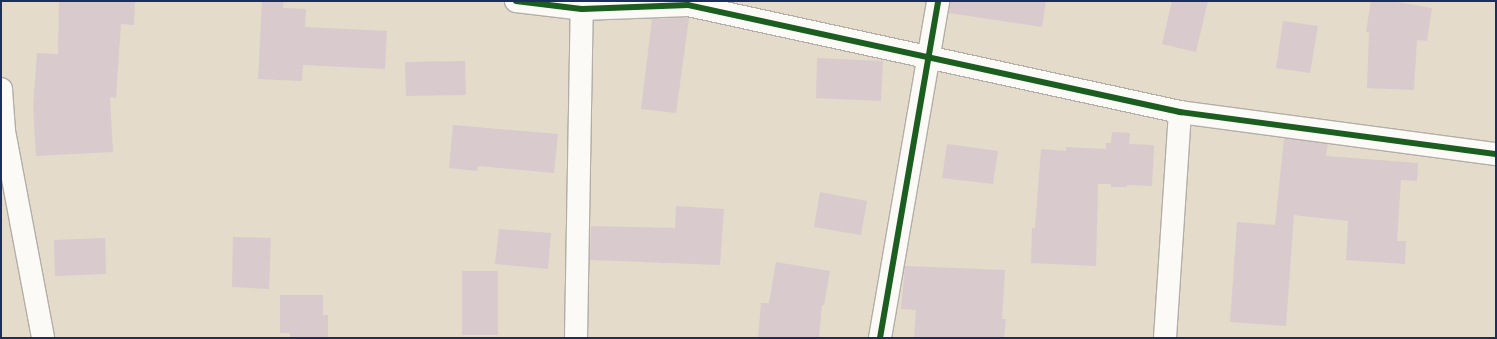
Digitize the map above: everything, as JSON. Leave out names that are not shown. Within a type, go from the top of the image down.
[{"type":"street","points":[[516,1],[582,9],[688,5],[1180,112],[1496,154]]},
{"type":"street","points":[[880,338],[938,1]]},
{"type":"street","points":[[576,338],[582,9]]},
{"type":"street","points":[[1,89],[4,131],[43,338]]},
{"type":"street","points":[[1164,338],[1180,112]]},
{"type":"building","points":[[59,1],[135,1],[134,25],[121,24],[116,98],[110,97],[113,152],[36,156],[33,108],[37,53],[58,54]]},
{"type":"building","points":[[262,1],[284,1],[283,8],[306,9],[305,27],[387,31],[385,69],[303,65],[302,81],[258,79]]},
{"type":"building","points":[[950,1],[1046,1],[1042,27],[949,13]]},
{"type":"building","points":[[1172,1],[1208,1],[1196,52],[1162,44]]},
{"type":"building","points":[[1371,1],[1391,1],[1432,8],[1427,41],[1417,40],[1414,90],[1367,88],[1369,32],[1366,32]]},
{"type":"building","points":[[689,18],[676,113],[641,109],[652,19]]},
{"type":"building","points":[[1283,21],[1318,26],[1310,73],[1276,68]]},
{"type":"building","points":[[817,58],[883,61],[881,101],[816,98]]},
{"type":"building","points":[[465,61],[466,95],[406,96],[405,62]]},
{"type":"building","points":[[453,125],[558,134],[554,173],[478,166],[477,171],[449,168]]},
{"type":"building","points":[[1112,132],[1130,133],[1129,144],[1154,145],[1152,186],[1127,185],[1127,187],[1111,187],[1111,184],[1098,184],[1096,266],[1031,263],[1032,228],[1035,228],[1041,149],[1066,151],[1066,147],[1106,149],[1106,143],[1111,143]]},
{"type":"building","points":[[1284,138],[1328,144],[1326,156],[1418,163],[1417,181],[1401,180],[1397,241],[1406,241],[1405,264],[1346,260],[1348,221],[1294,215],[1286,326],[1230,322],[1237,222],[1275,225]]},
{"type":"building","points":[[947,144],[998,151],[993,184],[942,178]]},
{"type":"building","points":[[820,192],[867,201],[861,235],[814,227]]},
{"type":"building","points":[[676,206],[724,209],[720,265],[590,260],[591,226],[675,228]]},
{"type":"building","points":[[499,229],[551,233],[548,269],[495,264]]},
{"type":"building","points":[[233,237],[271,238],[269,289],[232,287]]},
{"type":"building","points":[[105,238],[106,274],[55,276],[54,240]]},
{"type":"building","points":[[776,262],[830,271],[824,305],[822,305],[819,338],[758,337],[761,303],[769,303]]},
{"type":"building","points":[[905,266],[1005,270],[1002,319],[1006,319],[1004,338],[914,338],[916,310],[901,309]]},
{"type":"building","points":[[462,271],[498,271],[498,335],[462,335]]},
{"type":"building","points":[[280,295],[323,295],[323,315],[328,315],[328,338],[290,338],[290,333],[280,333]]},
{"type":"cycle path","points":[[516,1],[582,9],[688,5],[1180,112],[1496,154]]},
{"type":"cycle path","points":[[880,338],[938,1]]}]
